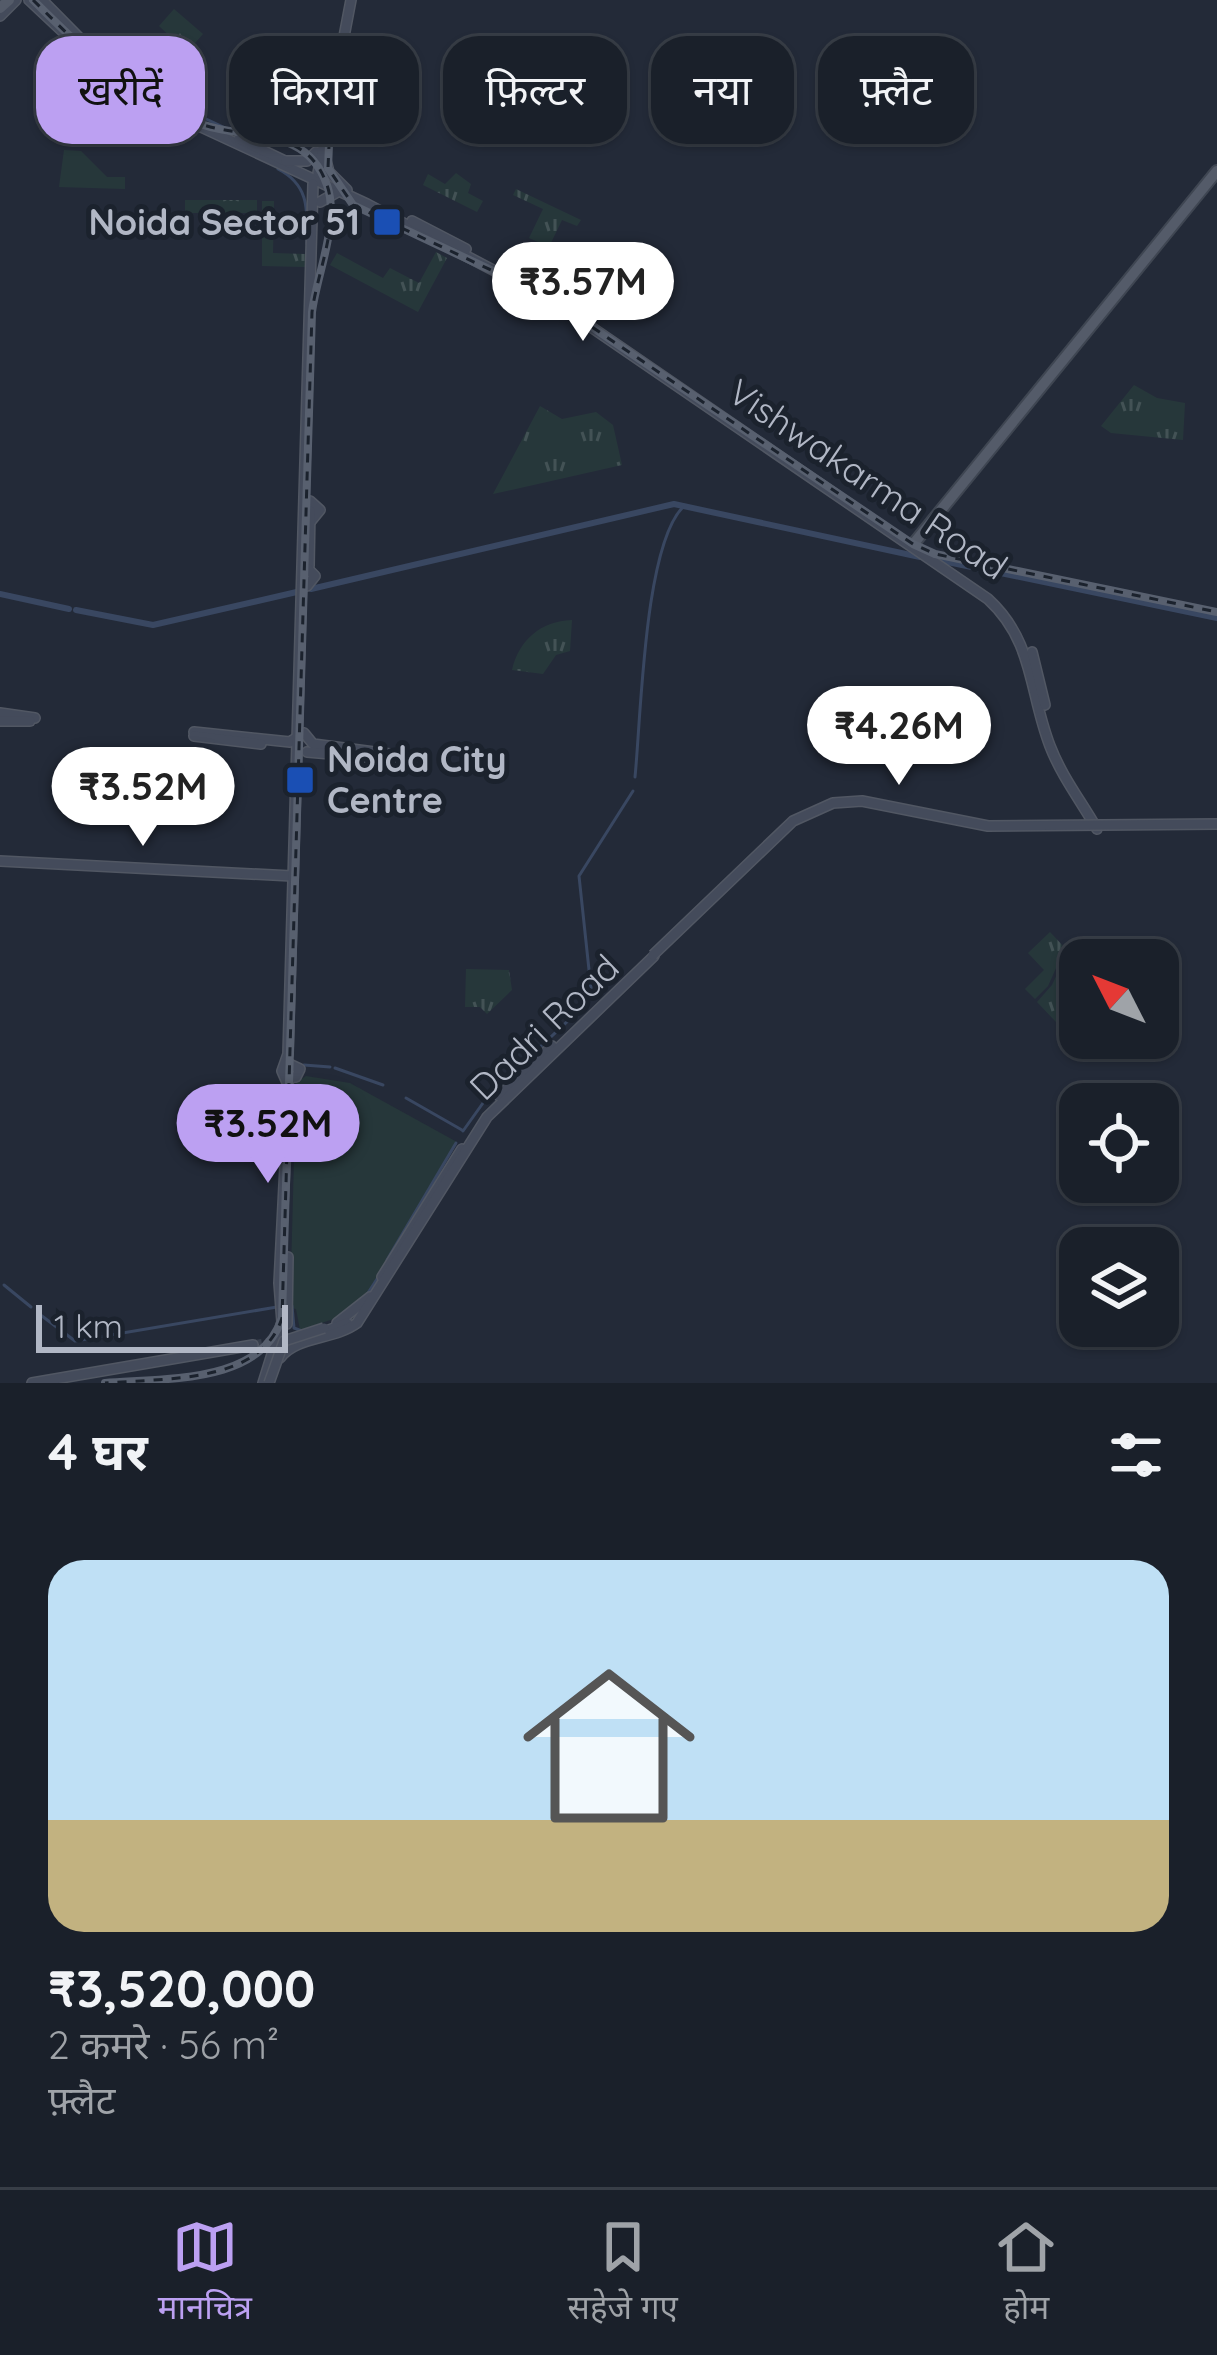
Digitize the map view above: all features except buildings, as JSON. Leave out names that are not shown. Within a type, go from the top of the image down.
[{"type":"main road","name":"Vishwakarma Road","points":[[35,0],[73,36]]},
{"type":"main road","points":[[338,36],[349,0]]},
{"type":"main road","points":[[341,36],[349,0]]},
{"type":"main road","name":"Vishwakarma Road","points":[[205,126],[462,249],[612,339],[921,547],[1009,611],[1028,638],[1058,752],[1100,829],[1086,819],[1050,745],[1027,653],[1008,621],[973,585]]},
{"type":"main road","name":"Vishwakarma Road","points":[[205,127],[249,146]]},
{"type":"main road","points":[[288,1275],[283,1282],[290,1078],[300,1070],[291,1063],[313,262],[322,144]]},
{"type":"main road","points":[[320,154],[343,191],[315,200],[281,162],[320,154]]},
{"type":"main road","points":[[921,547],[959,491],[1217,173]]},
{"type":"main road","name":"Vishwakarma Road","points":[[612,339],[921,547]]},
{"type":"main road","points":[[305,590],[315,576],[308,569],[311,521],[306,456],[311,346]]},
{"type":"main road","points":[[306,456],[296,446],[307,430]]},
{"type":"main road","points":[[771,448],[828,487]]},
{"type":"main road","points":[[0,717],[33,719]]},
{"type":"main road","points":[[194,734],[403,758]]},
{"type":"main road","points":[[293,996],[301,746]]},
{"type":"main road","name":"Dadri Road","points":[[360,1314],[507,1092],[793,821],[832,803],[862,801],[988,826],[1217,826]]},
{"type":"main road","points":[[290,843],[296,823]]},
{"type":"main road","points":[[284,876],[294,862]]},
{"type":"main road","points":[[0,863],[284,876]]},
{"type":"main road","points":[[284,876],[293,890]]},
{"type":"main road","points":[[266,1366],[287,1325],[290,1078]]},
{"type":"main road","points":[[266,1366],[282,1322],[284,1259]]},
{"type":"main road","name":"Dadri Road","points":[[370,1298],[392,1266]]},
{"type":"main road","points":[[266,1366],[288,1337],[339,1322],[370,1298]]},
{"type":"main road","points":[[32,1383],[203,1357],[266,1366],[291,1346],[344,1332],[370,1298]]},
{"type":"main road","points":[[313,1337],[360,1314]]},
{"type":"main road","points":[[287,1325],[299,1336]]},
{"type":"main road","points":[[72,1383],[203,1357]]},
{"type":"main road","points":[[43,1383],[56,1378]]},
{"type":"green space","points":[[174,9],[203,34],[170,36],[159,26]]},
{"type":"green space","points":[[64,150],[81,151],[107,177],[125,177],[125,189],[59,187]]},
{"type":"green space","points":[[456,173],[471,184],[468,193],[483,201],[477,212],[423,185],[428,174],[445,184]]},
{"type":"green space","points":[[516,189],[581,220],[577,226],[562,220],[549,247],[529,238],[543,209],[513,195]]},
{"type":"green space","points":[[185,200],[257,200],[257,213],[185,213]]},
{"type":"green space","points":[[262,201],[274,201],[273,253],[305,254],[305,267],[262,266]]},
{"type":"green space","points":[[436,252],[447,258],[418,312],[330,265],[337,253],[383,278],[390,268],[419,283]]},
{"type":"green space","points":[[1134,385],[1157,398],[1185,403],[1183,440],[1111,433],[1101,426]]},
{"type":"green space","points":[[540,406],[562,419],[596,412],[613,425],[622,465],[493,494]]},
{"type":"green space","points":[[572,620],[570,651],[556,655],[543,674],[512,670],[533,634]]},
{"type":"green space","points":[[1050,932],[1059,942],[1059,961],[1048,986],[1035,999],[1025,989],[1044,970],[1028,953]]},
{"type":"green space","points":[[466,969],[509,970],[512,990],[487,1014],[480,1007],[465,1007]]},
{"type":"green space","points":[[1059,970],[1056,1022],[1037,1002]]},
{"type":"green space","points":[[306,1076],[350,1083],[457,1142],[371,1290],[343,1316],[300,1330],[296,1309],[290,1308],[296,1083]]},
{"type":"waterway","points":[[205,118],[229,130]]},
{"type":"waterway","points":[[278,169],[302,192],[307,244]]},
{"type":"waterway","points":[[311,589],[674,504],[920,557]]},
{"type":"waterway","points":[[635,777],[652,594],[670,527],[683,507]]},
{"type":"waterway","points":[[933,559],[1217,618]]},
{"type":"waterway","points":[[76,610],[153,625],[301,591]]},
{"type":"waterway","points":[[0,594],[69,609]]},
{"type":"waterway","points":[[592,998],[579,876],[633,791]]},
{"type":"waterway","points":[[463,1131],[488,1096],[587,1003]]},
{"type":"waterway","points":[[304,1065],[330,1067]]},
{"type":"waterway","points":[[335,1068],[383,1085]]},
{"type":"waterway","points":[[406,1098],[462,1130]]},
{"type":"waterway","points":[[387,1260],[456,1143]]},
{"type":"waterway","points":[[366,1296],[377,1279]]},
{"type":"waterway","points":[[4,1285],[31,1307]]},
{"type":"waterway","points":[[292,1306],[294,1328],[302,1331]]},
{"type":"waterway","points":[[38,1313],[75,1341],[277,1307]]},
{"type":"tunnel","points":[[253,1345],[283,1340]]},
{"type":"railway","points":[[33,0],[107,69],[146,97],[193,121],[270,137],[304,151],[327,185],[331,215],[312,312],[282,1318],[271,1339],[234,1366],[184,1377],[105,1383]]},
{"type":"railway","points":[[329,144],[328,168],[353,205],[546,296],[913,544],[935,554],[1217,612]]},
{"type":"place","name":"Noida Sector 51","points":[[387,222]]},
{"type":"place","name":"Noida City Centre","points":[[300,780]]}]
